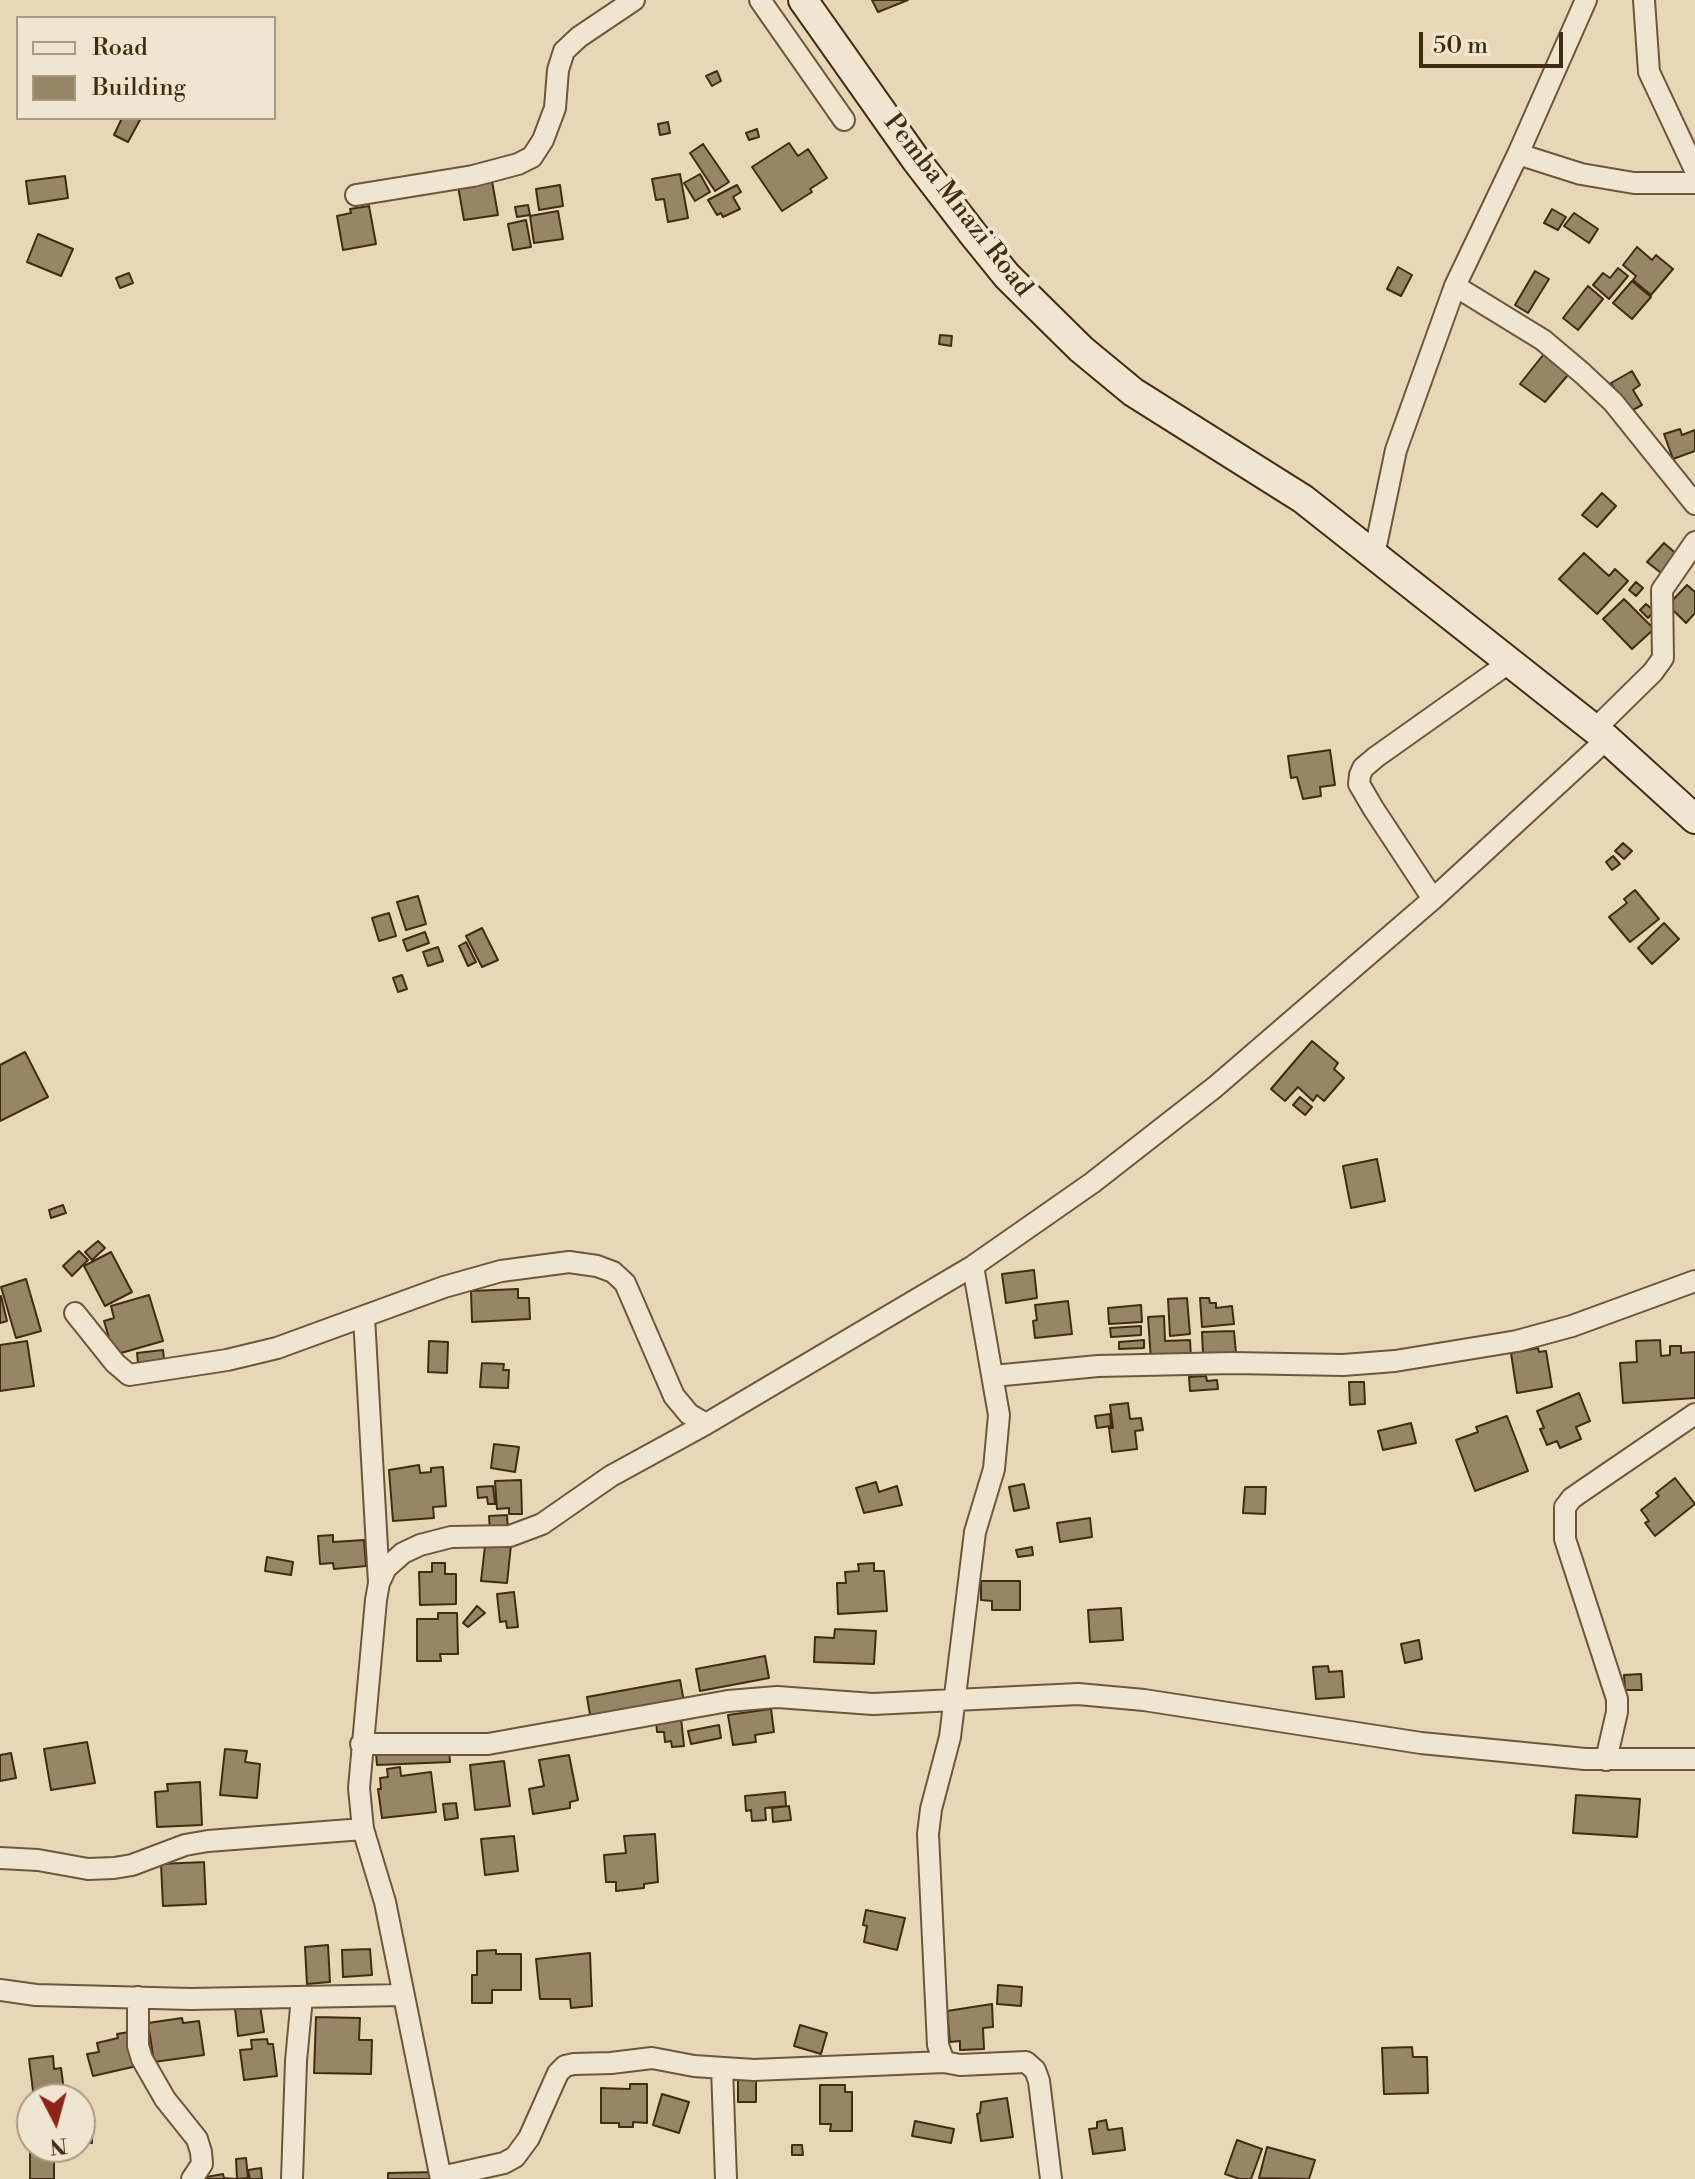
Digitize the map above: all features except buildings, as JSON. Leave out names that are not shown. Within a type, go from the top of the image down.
[{"type":"main road","name":"Pemba Mnazi Road","points":[[803,0],[916,160],[1007,276],[1081,349],[1133,392],[1179,418],[1303,499],[1601,734],[1695,819]]},
{"type":"street","points":[[356,195],[473,176],[532,157],[543,140],[555,108],[558,70],[564,51],[579,37],[634,0]]},
{"type":"street","points":[[1374,555],[1396,450],[1455,286],[1586,0]]},
{"type":"street","points":[[1644,0],[1649,72],[1695,170]]},
{"type":"street","points":[[757,1],[844,120]]},
{"type":"street","points":[[1518,154],[1581,174],[1634,183],[1685,183],[1695,197]]},
{"type":"street","points":[[1455,286],[1543,340],[1582,373],[1613,402],[1695,504]]},
{"type":"street","points":[[379,1583],[386,1568],[403,1553],[420,1545],[451,1537],[510,1536],[526,1532],[611,1476],[706,1424],[973,1266],[1092,1183],[1215,1087],[1433,899],[1601,734],[1663,658],[1662,590],[1695,542]]},
{"type":"street","points":[[1433,899],[1373,808],[1359,784],[1360,775],[1363,768],[1376,757],[1510,662]]},
{"type":"street","points":[[75,1313],[115,1363],[129,1375],[227,1360],[277,1348],[444,1287],[501,1271],[569,1262],[597,1266],[613,1272],[625,1283],[674,1396],[682,1408],[706,1424]]},
{"type":"street","points":[[944,2062],[938,2045],[928,1834],[931,1809],[950,1737],[975,1532],[994,1469],[999,1415],[973,1266]]},
{"type":"street","points":[[993,1376],[1098,1366],[1233,1363],[1343,1365],[1395,1361],[1517,1341],[1572,1326],[1695,1281]]},
{"type":"street","points":[[364,1317],[379,1583],[359,1788],[363,1829],[385,1902],[441,2178],[504,2163],[515,2157],[529,2138],[549,2089],[565,2066],[652,2058],[722,2068],[819,2069],[944,2062],[960,2065],[1026,2062],[1035,2070],[1039,2081],[1051,2179]]},
{"type":"street","points":[[1606,1760],[1617,1699],[1565,1539],[1565,1507],[1572,1498],[1695,1414]]},
{"type":"street","points":[[361,1744],[488,1744],[728,1701],[777,1697],[873,1704],[1078,1694],[1144,1700],[1421,1743],[1606,1760],[1695,1759]]},
{"type":"street","points":[[0,1858],[38,1860],[88,1869],[114,1868],[132,1865],[185,1845],[208,1841],[363,1829]]},
{"type":"street","points":[[0,1990],[36,1995],[138,1997],[403,1995]]},
{"type":"street","points":[[138,1997],[138,2046],[142,2059],[165,2099],[197,2139],[201,2152],[202,2164],[192,2179]]},
{"type":"street","points":[[292,2179],[296,2061],[302,1997]]},
{"type":"street","points":[[722,2068],[726,2179]]}]
